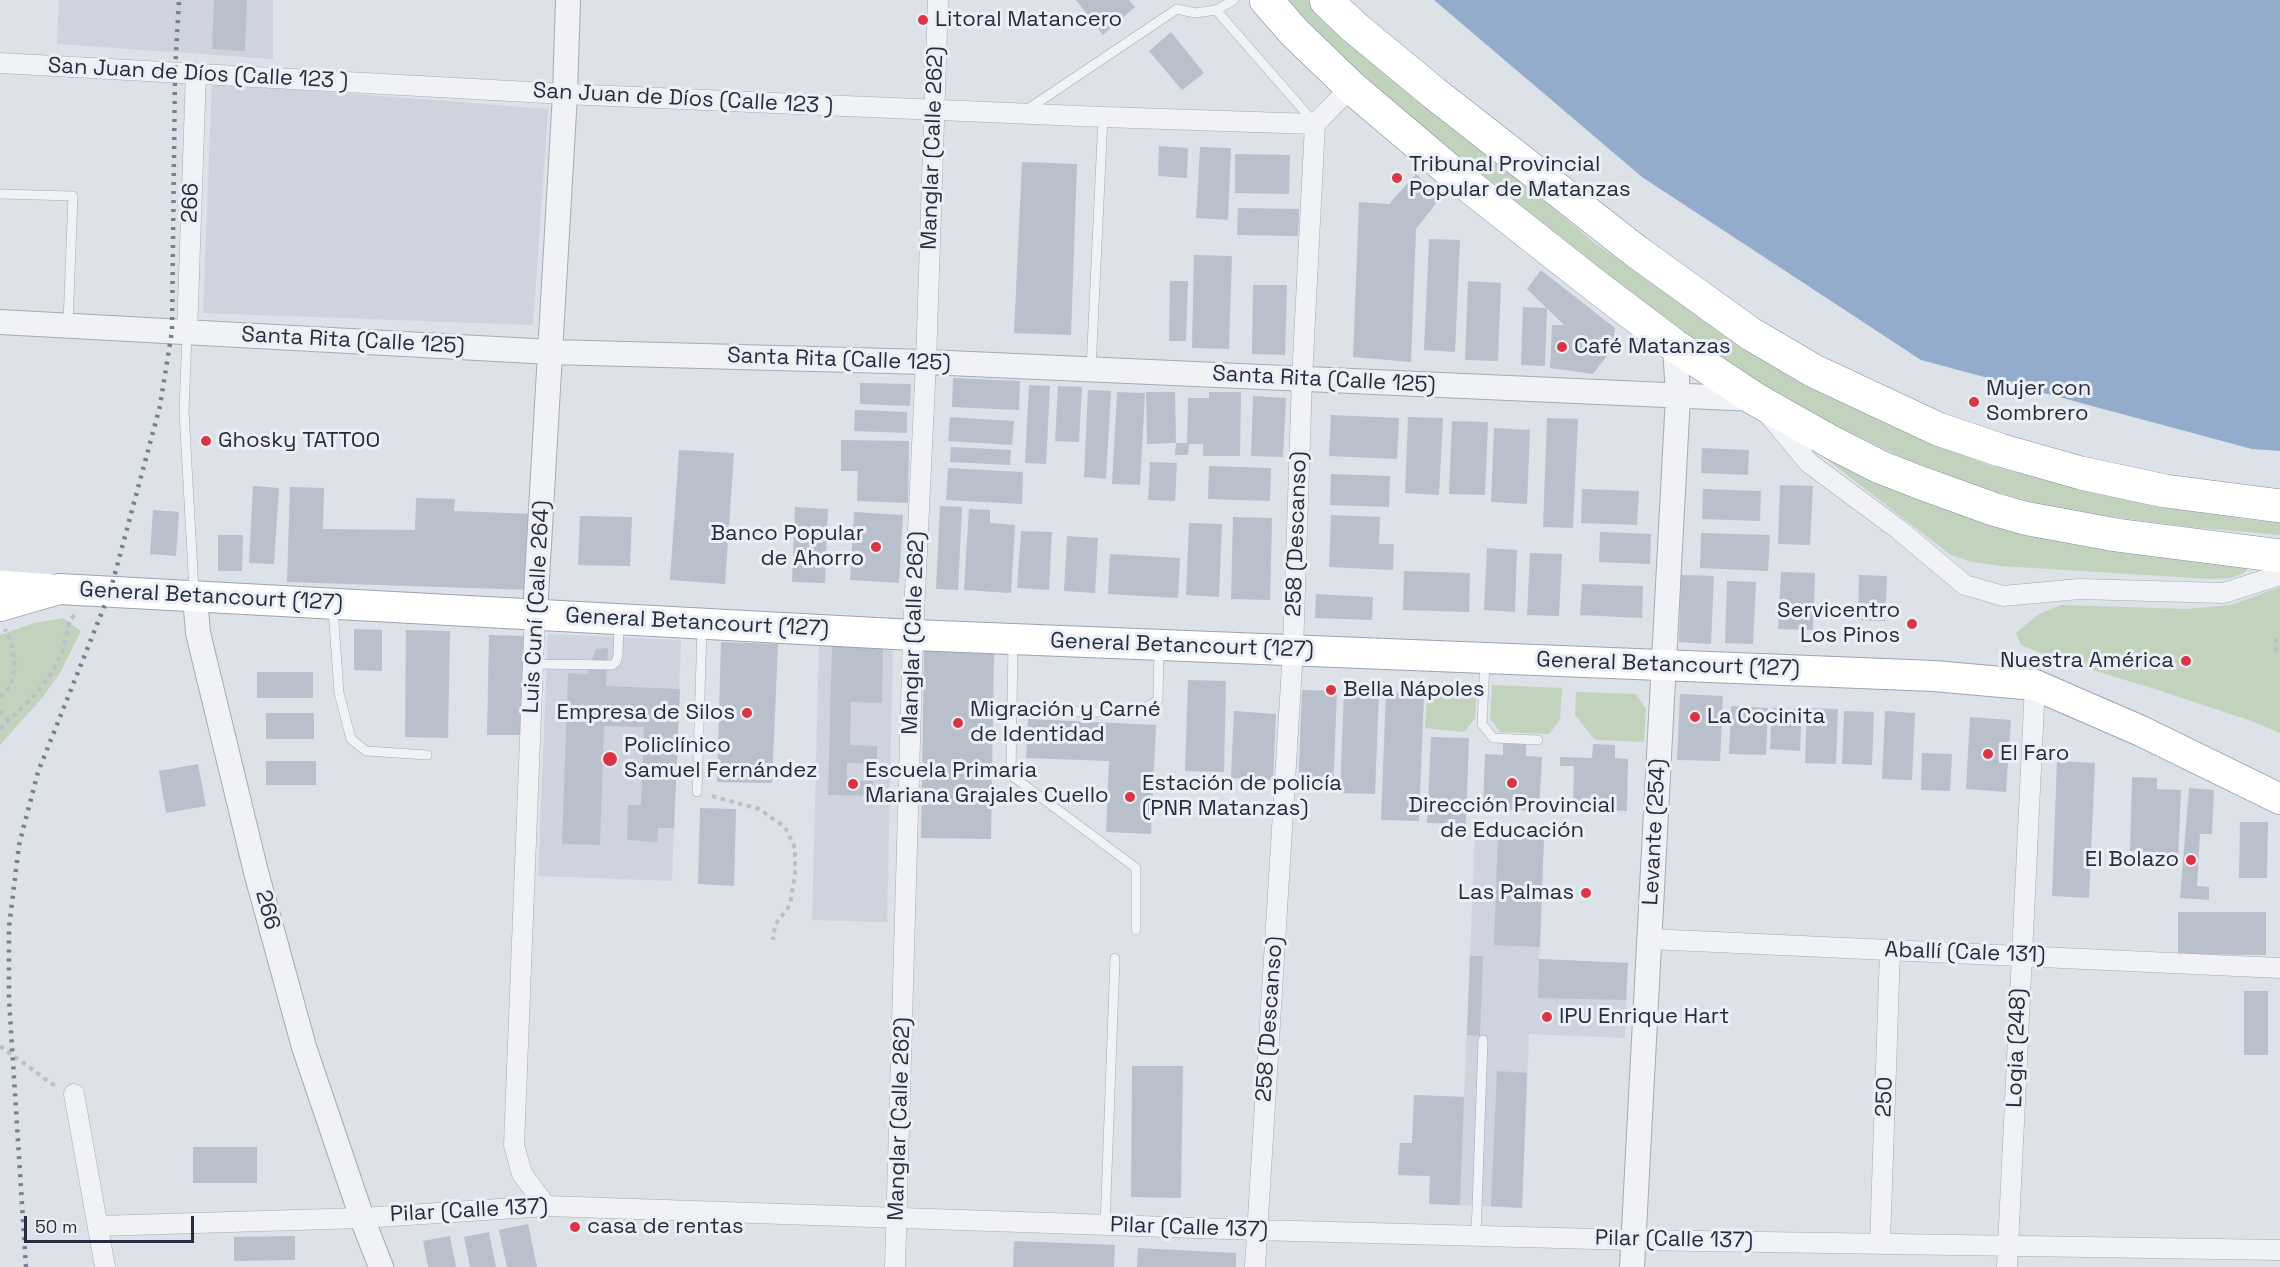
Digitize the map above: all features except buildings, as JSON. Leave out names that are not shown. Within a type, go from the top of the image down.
[{"type":"highway","points":[[1266,0],[1294,32],[1351,87],[1450,171],[1676,346],[1755,399],[1880,467],[1993,509],[2024,518],[2116,535],[2280,556]]},
{"type":"highway","points":[[1326,0],[1353,26],[1434,93],[1637,252],[1751,334],[1814,371],[1938,429],[2000,450],[2081,473],[2165,491],[2280,506]]},
{"type":"main road","points":[[0,584],[59,589]]},
{"type":"main road","name":"General Betancourt (127)","points":[[59,589],[913,635],[1934,676],[2035,685],[2141,731],[2280,799]]},
{"type":"main road","points":[[2,616],[59,589]]},
{"type":"street","name":"Luis Cuní (Calle 264)","points":[[546,1206],[522,1174],[514,1145],[535,613],[565,94],[568,0]]},
{"type":"street","name":"Manglar (Calle 262)","points":[[896,1267],[913,635],[926,362],[938,0]]},
{"type":"street","name":"San Juan de Díos (Calle 123 )","points":[[0,63],[565,94],[1315,124]]},
{"type":"street","name":"266","points":[[187,333],[196,73]]},
{"type":"street","points":[[1315,124],[1351,87]]},
{"type":"street","name":"258 (Descanso)","points":[[1255,1267],[1293,650],[1302,379],[1315,124]]},
{"type":"street","name":"Santa Rita (Calle 125)","points":[[0,322],[551,352],[926,362],[1755,399]]},
{"type":"street","name":"Levante (254)","points":[[1632,1267],[1678,396],[1676,346]]},
{"type":"street","points":[[1755,399],[1809,463],[1898,529],[1965,585],[2004,596],[2079,590],[2224,593],[2280,575]]},
{"type":"street","name":"266","points":[[195,597],[198,633],[256,872],[304,1047],[381,1267]]},
{"type":"street","name":"Logia (248)","points":[[2007,1267],[2035,685]]},
{"type":"street","name":"Aballí (Cale 131)","points":[[1650,939],[2280,968]]},
{"type":"street","name":"250","points":[[1880,1243],[1890,951]]},
{"type":"street","points":[[75,1094],[105,1267]]},
{"type":"street","name":"Pilar (Calle 137)","points":[[98,1226],[362,1218],[546,1206],[1633,1240],[2280,1250]]},
{"type":"lane","points":[[1169,0],[1177,9],[1195,13],[1216,10],[1234,0]]},
{"type":"lane","points":[[1022,113],[1177,9]]},
{"type":"lane","points":[[1216,10],[1315,124]]},
{"type":"lane","points":[[1091,370],[1103,117]]},
{"type":"lane","points":[[0,194],[74,196],[68,325]]},
{"type":"lane","points":[[187,333],[184,411],[195,597]]},
{"type":"lane","points":[[332,603],[339,693],[351,739],[366,751],[426,755]]},
{"type":"lane","points":[[533,664],[612,665],[616,662],[618,655],[619,618]]},
{"type":"lane","points":[[697,792],[702,623]]},
{"type":"lane","points":[[1013,639],[1011,775],[1136,867],[1136,930]]},
{"type":"lane","points":[[1012,710],[1138,712],[1158,700],[1159,645]]},
{"type":"lane","points":[[1485,658],[1482,724],[1493,738],[1538,740]]},
{"type":"lane","points":[[1105,1225],[1115,958]]},
{"type":"lane","points":[[1476,1235],[1483,1040]]},
{"type":"path","points":[[0,729],[47,680],[63,650],[70,620],[96,592]]},
{"type":"path","points":[[0,697],[10,687],[15,668],[12,644],[2,616]]},
{"type":"path","points":[[2276,638],[2277,650],[2280,650]]},
{"type":"path","points":[[0,711],[9,721]]},
{"type":"path","points":[[697,792],[759,809],[785,827],[795,848],[795,875],[790,905],[775,925],[773,940]]},
{"type":"path","points":[[0,1046],[51,1085],[75,1094]]},
{"type":"shaded area","points":[[59,0],[273,0],[273,59],[57,44]]},
{"type":"shaded area","points":[[212,83],[548,109],[533,325],[203,313]]},
{"type":"shaded area","name":"Policlínico Samuel Fernández","points":[[548,634],[681,640],[672,881],[538,876]]},
{"type":"shaded area","name":"Escuela Primaria Mariana Grajales Cuello","points":[[819,646],[893,649],[887,922],[812,920]]},
{"type":"shaded area","name":"IPU Enrique Hart","points":[[1475,833],[1544,836],[1539,959],[1628,963],[1625,1038],[1529,1034],[1522,1208],[1429,1204],[1430,1176],[1398,1175],[1400,1143],[1412,1143],[1414,1095],[1464,1097]]},
{"type":"green space","points":[[1288,0],[1309,0],[1327,21],[1596,244],[1753,354],[1799,382],[1934,444],[1991,466],[2123,499],[2280,523],[2280,535],[2190,527],[2041,505],[1976,486],[1901,457],[1805,411],[1675,330],[1458,160],[1313,31]]},
{"type":"green space","points":[[1812,448],[2250,567],[2244,573],[2231,578],[2212,579],[2000,566],[1972,562],[1951,555]]},
{"type":"green space","points":[[2280,587],[2280,733],[2252,721],[2053,658],[2021,645],[2016,633],[2039,614],[2061,605],[2186,609],[2231,605]]},
{"type":"green space","points":[[63,618],[81,631],[60,673],[42,698],[0,745],[0,635],[35,623]]},
{"type":"green space","points":[[1428,684],[1477,685],[1475,718],[1464,732],[1425,728]]},
{"type":"green space","points":[[1492,685],[1562,688],[1560,720],[1549,734],[1500,732],[1490,718]]},
{"type":"green space","points":[[1576,692],[1636,694],[1646,709],[1644,742],[1595,740],[1575,715]]},
{"type":"water","points":[[1434,0],[2280,0],[2280,451],[2252,449],[1921,360],[1642,177]]},
{"type":"railway","points":[[26,1267],[9,999],[9,927],[19,845],[38,772],[110,592],[160,406],[172,331],[175,72],[179,0]]},
{"type":"place","name":"Litoral Matancero","points":[[923,20]]},
{"type":"place","name":"Tribunal Provincial Popular de Matanzas","points":[[1397,178]]},
{"type":"place","name":"Café Matanzas","points":[[1562,347]]},
{"type":"place","name":"Mujer con Sombrero","points":[[1974,402]]},
{"type":"place","name":"Ghosky TATTOO","points":[[206,441]]},
{"type":"place","name":"Banco Popular de Ahorro","points":[[876,547]]},
{"type":"place","name":"Servicentro Los Pinos","points":[[1912,624]]},
{"type":"place","name":"Nuestra América","points":[[2186,661]]},
{"type":"place","name":"Bella Nápoles","points":[[1331,690]]},
{"type":"place","name":"Empresa de Silos","points":[[747,713]]},
{"type":"place","name":"La Cocinita","points":[[1695,717]]},
{"type":"place","name":"Migración y Carné de Identidad","points":[[958,723]]},
{"type":"place","name":"El Faro","points":[[1988,754]]},
{"type":"place","name":"Policlínico Samuel Fernández","points":[[610,759]]},
{"type":"place","name":"Dirección Provincial de Educación","points":[[1512,783]]},
{"type":"place","name":"Escuela Primaria Mariana Grajales Cuello","points":[[853,784]]},
{"type":"place","name":"Estación de policía (PNR Matanzas)","points":[[1130,797]]},
{"type":"place","name":"El Bolazo","points":[[2191,860]]},
{"type":"place","name":"Las Palmas","points":[[1586,893]]},
{"type":"place","name":"IPU Enrique Hart","points":[[1547,1017]]},
{"type":"place","name":"casa de rentas","points":[[575,1227]]}]
